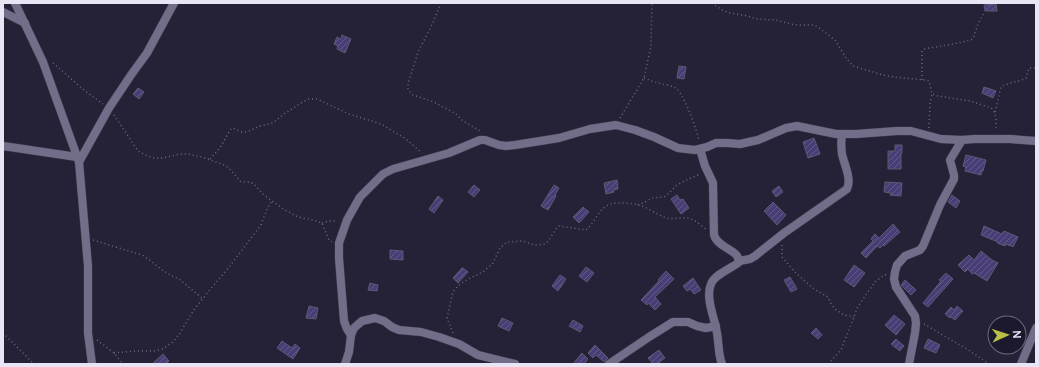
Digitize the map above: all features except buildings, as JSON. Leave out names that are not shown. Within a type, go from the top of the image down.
[{"type":"street","points":[[15,3],[26,23],[43,62],[78,159],[88,266],[88,332],[92,364]]},
{"type":"street","points":[[78,159],[131,75],[147,53],[174,3]]},
{"type":"street","points":[[3,12],[26,23]]},
{"type":"street","points":[[351,335],[344,321],[339,243],[347,220],[360,198],[383,174],[393,169],[449,153],[482,139],[500,145],[510,145],[559,138],[590,129],[616,126],[654,137],[678,148],[695,150],[716,143],[740,144],[758,140],[786,128],[797,126],[836,134],[911,131],[941,139],[1036,141]]},
{"type":"street","points":[[722,364],[718,348],[716,326],[710,302],[709,292],[711,283],[718,276],[736,265],[739,261],[750,259],[755,256],[784,233],[847,189],[848,181],[841,148],[842,134]]},
{"type":"street","points":[[910,364],[915,333],[915,316],[896,286],[894,279],[895,272],[897,265],[905,256],[920,250],[926,242],[940,205],[954,179],[950,160],[962,140]]},
{"type":"street","points":[[3,146],[78,159]]},
{"type":"street","points":[[700,149],[707,172],[713,183],[714,235],[719,244],[737,255],[739,261]]},
{"type":"street","points":[[345,364],[349,352],[351,335],[354,328],[365,320],[375,318],[384,320],[392,327],[399,330],[421,332],[439,337],[458,344],[478,355],[515,364]]},
{"type":"street","points":[[609,364],[649,336],[673,322],[688,322],[706,328],[716,326]]},
{"type":"street","points":[[1021,364],[1036,328]]},
{"type":"path","points":[[441,3],[418,52],[408,84],[408,90],[413,95],[434,102],[456,114],[463,121],[481,132]]},
{"type":"path","points":[[616,126],[644,78],[651,46],[652,3]]},
{"type":"path","points":[[712,3],[722,10],[730,13],[743,14],[756,19],[775,20],[795,25],[818,26],[835,40],[846,58],[853,66],[883,75],[929,81],[932,94],[929,118],[929,135]]},
{"type":"path","points":[[922,80],[922,51],[972,39],[984,13]]},
{"type":"path","points":[[43,62],[50,62],[54,64],[85,91],[109,109],[138,151],[153,158],[187,154],[210,159],[229,168],[241,182],[250,182],[254,184],[272,201],[298,217],[322,223],[328,221],[347,220]]},
{"type":"path","points":[[996,139],[995,112],[1001,87],[1006,84],[1023,80],[1026,78],[1029,68],[1036,68]]},
{"type":"path","points":[[644,78],[677,89],[691,116],[700,149]]},
{"type":"path","points":[[932,94],[970,101],[990,108],[995,112]]},
{"type":"path","points":[[210,159],[220,148],[230,130],[233,128],[244,132],[273,123],[284,114],[309,99],[316,99],[349,114],[381,124],[406,139],[423,154],[431,157]]},
{"type":"path","points":[[638,205],[652,198],[664,197],[682,182],[707,172]]},
{"type":"path","points":[[114,354],[135,351],[155,351],[162,349],[173,342],[193,311],[261,225],[272,201]]},
{"type":"path","points":[[458,344],[447,318],[453,292],[458,286],[468,279],[483,272],[493,263],[498,252],[507,242],[523,241],[534,246],[545,244],[559,226],[586,230],[606,207],[611,204],[621,203],[638,205],[668,218],[691,218],[714,235]]},
{"type":"path","points":[[322,223],[329,240],[339,243]]},
{"type":"path","points":[[784,233],[781,252],[782,257],[797,274],[814,289],[828,297],[836,310],[844,315],[854,317]]},
{"type":"path","points":[[85,238],[142,255],[166,273],[179,279],[203,299]]},
{"type":"path","points":[[828,364],[841,350],[857,308],[876,281],[883,276],[895,272]]},
{"type":"path","points":[[915,316],[922,323],[967,349],[989,364]]},
{"type":"path","points":[[88,332],[114,354],[123,364]]},
{"type":"path","points":[[3,333],[34,364]]}]
